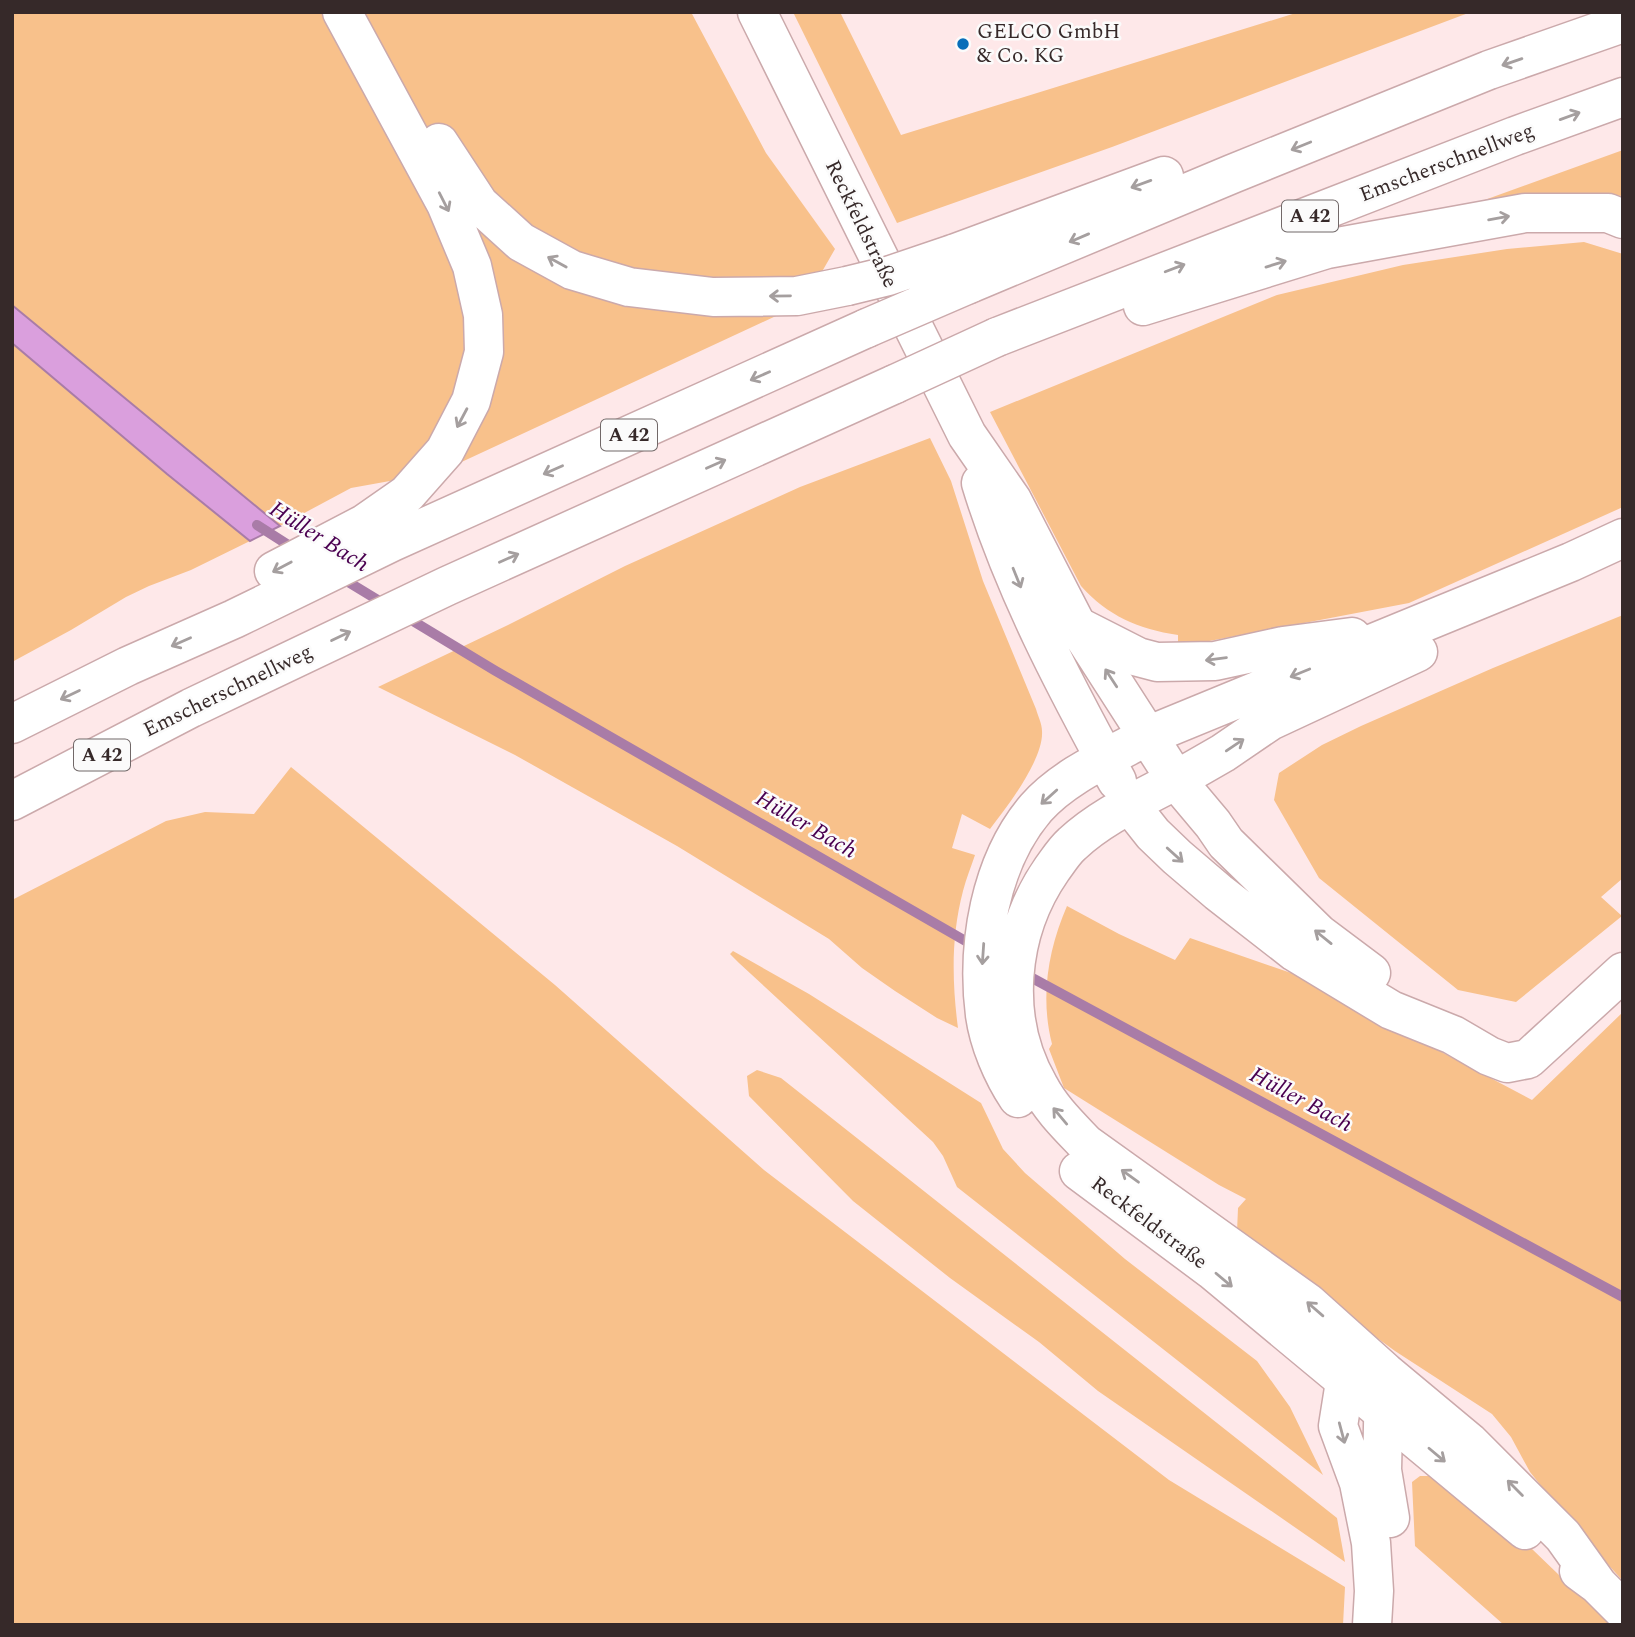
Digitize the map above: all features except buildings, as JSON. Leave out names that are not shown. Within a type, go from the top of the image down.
[{"type":"main road","points":[[12,724],[128,666],[234,619],[249,584],[378,533],[444,451],[471,401],[484,352],[483,316],[472,266],[446,204],[342,12]]},
{"type":"main road","points":[[369,12],[418,108],[479,204],[521,242],[572,270],[629,287],[713,297],[797,296],[888,276],[961,269]]},
{"type":"main road","name":"Reckfeldstraße","points":[[757,12],[967,435],[1012,500],[1077,626],[1176,779],[1226,843],[1319,934],[1378,978],[1408,996],[1453,1035]]},
{"type":"main road","name":"A 42","points":[[378,533],[867,328],[961,269],[1232,174],[1489,70],[1623,23]]},
{"type":"main road","name":"Emscherschnellweg","points":[[12,801],[191,708],[447,586],[997,337],[1515,136],[1623,97]]},
{"type":"main road","points":[[997,337],[1099,319],[1327,249],[1525,214],[1608,213],[1623,219]]},
{"type":"main road","name":"Reckfeldstraße","points":[[967,435],[991,515],[1033,618],[1130,805],[1153,834],[1218,892],[1295,952],[1391,1010],[1453,1035],[1507,1063],[1528,1059],[1623,972]]},
{"type":"main road","points":[[1147,736],[1571,562],[1623,538]]},
{"type":"main road","points":[[1176,779],[1270,721],[1414,653],[1623,563]]},
{"type":"main road","points":[[1077,626],[1138,657],[1157,662],[1215,661],[1283,646],[1409,629]]},
{"type":"main road","name":"Reckfeldstraße","points":[[1001,1024],[982,965],[985,930],[993,894],[1013,843],[1038,807],[1064,783],[1147,736]]},
{"type":"main road","name":"Reckfeldstraße","points":[[1176,779],[1097,824],[1070,845],[1041,886],[1027,913],[1016,959],[1013,990],[992,1042],[1013,1090],[1034,1124],[1065,1160],[1212,1270],[1365,1369],[1469,1442],[1563,1536],[1611,1598]]},
{"type":"main road","points":[[1365,1369],[1338,1426],[1359,1483],[1371,1543],[1374,1591],[1372,1625]]},
{"type":"main road","name":"Reckfeldstraße","points":[[1365,1369],[1384,1412],[1611,1598]]},
{"type":"main road","points":[[1384,1412],[1382,1469],[1396,1570],[1398,1605],[1395,1625]]},
{"type":"shaded area","points":[[12,12],[691,12],[766,153],[835,249],[804,303],[440,472],[351,488],[280,526],[12,305]]},
{"type":"shaded area","points":[[793,12],[840,12],[901,135],[1299,12],[1471,12],[1112,147],[897,223]]},
{"type":"shaded area","points":[[1623,150],[1623,196],[1565,193],[1479,202]]},
{"type":"shaded area","points":[[1584,242],[1623,254],[1623,507],[1409,603],[1178,647],[1178,635],[1137,625],[1113,613],[1081,586],[990,412],[1277,295],[1403,265],[1507,249]]},
{"type":"shaded area","points":[[12,305],[280,526],[250,541],[167,474],[12,343]]},
{"type":"shaded area","points":[[12,343],[250,541],[191,570],[126,597],[12,662]]},
{"type":"shaded area","points":[[930,438],[951,481],[983,581],[1036,709],[1042,731],[1031,769],[990,829],[962,814],[952,848],[975,855],[959,908],[955,942],[954,977],[958,1028],[895,991],[862,968],[829,939],[677,846],[515,755],[378,687],[625,566],[800,487]]},
{"type":"shaded area","points":[[1623,615],[1623,878],[1601,897],[1622,916],[1516,1002],[1458,990],[1319,878],[1274,800],[1279,773],[1322,745],[1361,726]]},
{"type":"shaded area","points":[[291,767],[555,985],[764,1170],[1169,1480],[1345,1587],[1343,1625],[12,1625],[12,900],[166,821],[205,812],[254,814]]},
{"type":"shaded area","points":[[1067,906],[1175,960],[1190,938],[1294,974],[1532,1100],[1623,1012],[1623,1581],[1574,1527],[1530,1472],[1511,1437],[1492,1414],[1395,1351],[1255,1249],[1237,1232],[1238,1208],[1246,1199],[1219,1185],[1064,1088],[1049,1049],[1052,1044],[1046,991],[1055,940]]},
{"type":"shaded area","points":[[733,951],[809,994],[981,1103],[1003,1149],[1025,1173],[1125,1259],[1257,1361],[1290,1407],[1323,1475],[957,1187],[943,1156],[933,1142],[739,963],[730,954]]},
{"type":"shaded area","points":[[757,1070],[781,1078],[1337,1518],[1345,1562],[1098,1391],[1039,1342],[950,1278],[853,1201],[749,1096],[747,1076]]},
{"type":"shaded area","points":[[1420,1476],[1432,1476],[1451,1485],[1532,1549],[1611,1625],[1504,1625],[1415,1546],[1412,1482]]},
{"type":"waterway","name":"Hüller Bach","points":[[257,525],[296,550]]},
{"type":"waterway","name":"Hüller Bach","points":[[340,577],[386,605]]},
{"type":"waterway","name":"Hüller Bach","points":[[403,615],[976,947]]},
{"type":"waterway","name":"Hüller Bach","points":[[1021,972],[1623,1297]]},
{"type":"place","name":"GELCO GmbH & Co. KG","points":[[963,44]]}]
